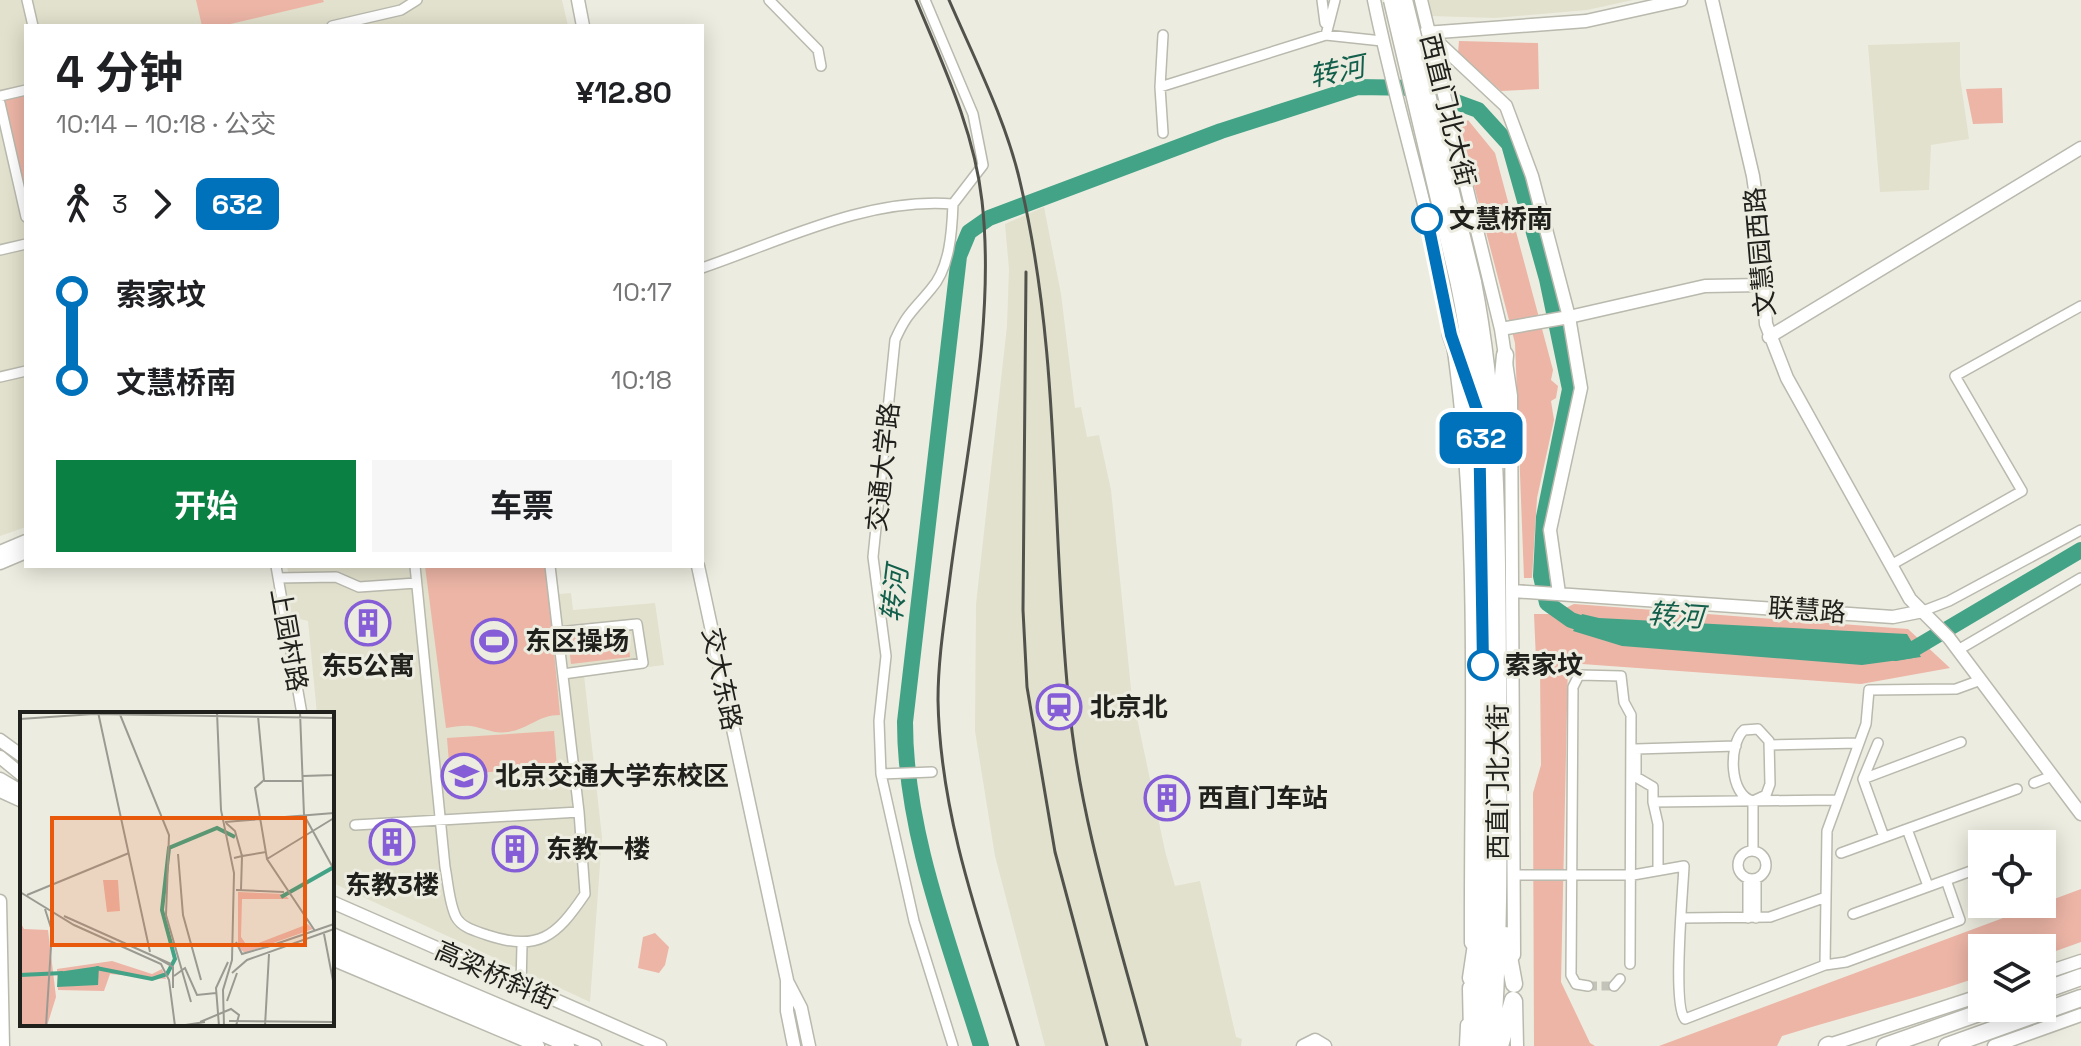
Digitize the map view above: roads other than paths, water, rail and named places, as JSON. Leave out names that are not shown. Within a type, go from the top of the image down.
[{"type":"highway","name":"西直门北大街","points":[[1392,0],[1466,283],[1483,333],[1496,452],[1499,897],[1492,1046]]},
{"type":"highway","name":"西直门北大街","points":[[1404,0],[1466,283],[1479,416],[1486,939],[1476,1046]]},
{"type":"highway","points":[[1451,335],[1479,416]]},
{"type":"highway","points":[[1496,452],[1505,355]]},
{"type":"highway","points":[[1476,1046],[1471,983],[1484,882]]},
{"type":"highway","points":[[1499,897],[1514,992],[1500,1046]]},
{"type":"highway","points":[[2056,986],[2081,977]]},
{"type":"highway","points":[[1947,1046],[2081,998]]},
{"type":"highway","points":[[1885,1046],[1968,1017]]},
{"type":"highway","points":[[1971,1046],[2007,1024]]},
{"type":"street","points":[[27,0],[33,24]]},
{"type":"street","points":[[352,24],[381,21],[417,0]]},
{"type":"street","points":[[578,0],[583,24]]},
{"type":"street","points":[[769,0],[818,50],[821,66]]},
{"type":"street","points":[[704,267],[869,211],[932,202],[953,204],[983,165],[973,114],[925,0]]},
{"type":"street","points":[[1322,0],[1326,35]]},
{"type":"street","points":[[1326,35],[1335,0]]},
{"type":"street","points":[[1374,3],[1404,0]]},
{"type":"street","name":"西直门北大街","points":[[1421,0],[1501,329],[1511,396],[1514,992]]},
{"type":"street","points":[[1160,87],[1326,35],[1382,41],[1428,32],[1586,21],[1681,0]]},
{"type":"street","name":"文慧园西路","points":[[1712,0],[1753,176],[1769,337],[1787,378],[1910,599],[1958,650]]},
{"type":"street","name":"西直门北大街","points":[[1374,3],[1393,94],[1427,218],[1451,335],[1464,436],[1471,648],[1471,983],[1466,1046]]},
{"type":"street","points":[[1428,32],[1506,106],[1532,176],[1568,314],[1581,388],[1550,530],[1556,593]]},
{"type":"street","points":[[1163,35],[1160,87],[1163,133]]},
{"type":"street","points":[[1388,68],[1437,66]]},
{"type":"street","points":[[0,96],[24,90]]},
{"type":"street","points":[[0,103],[23,188]]},
{"type":"street","points":[[1769,337],[2081,148]]},
{"type":"street","name":"交通大学路","points":[[953,204],[952,240],[939,276],[932,288],[907,313],[895,340],[873,557],[886,656],[879,721],[881,774],[914,921],[953,1046]]},
{"type":"street","points":[[0,250],[24,244]]},
{"type":"street","points":[[1501,329],[1705,286],[1762,285]]},
{"type":"street","points":[[1891,565],[2022,491],[1955,376],[2081,306]]},
{"type":"street","points":[[0,377],[24,371]]},
{"type":"street","name":"联慧路","points":[[1513,591],[1893,617],[1923,611],[1949,601],[2081,530]]},
{"type":"street","points":[[0,552],[24,542]]},
{"type":"street","points":[[0,563],[24,553]]},
{"type":"street","name":"上园村路","points":[[276,568],[302,712]]},
{"type":"street","points":[[415,568],[440,820],[455,916],[464,927],[522,945],[541,939],[556,929],[585,894],[579,812],[550,568]]},
{"type":"street","name":"交大东路","points":[[698,568],[787,980],[787,1011],[794,1046]]},
{"type":"street","points":[[278,578],[336,577],[359,587],[416,583]]},
{"type":"street","points":[[2081,578],[1958,650],[1978,681],[2081,814]]},
{"type":"street","points":[[558,632],[637,624],[643,663],[563,674]]},
{"type":"street","points":[[1588,986],[1577,985],[1571,977],[1574,681],[1581,675],[1619,676],[1624,681],[1624,702],[1631,715],[1630,964]]},
{"type":"street","points":[[1825,965],[1827,833],[1868,719],[1869,690],[1952,689],[1967,687],[1978,681]]},
{"type":"street","points":[[1752,728],[1765,733],[1770,745],[1769,789],[1763,798],[1753,801],[1743,798],[1737,790],[1736,746],[1740,734],[1752,728]]},
{"type":"street","points":[[0,740],[20,755]]},
{"type":"street","points":[[1863,779],[1961,742]]},
{"type":"street","points":[[1770,745],[1859,743]]},
{"type":"street","points":[[1878,743],[1863,779],[1884,837]]},
{"type":"street","points":[[1658,869],[1658,824],[1653,787],[1636,777],[1636,749],[1736,746]]},
{"type":"street","points":[[0,757],[20,773]]},
{"type":"street","points":[[881,774],[928,772]]},
{"type":"street","points":[[2034,783],[2052,776]]},
{"type":"street","points":[[0,779],[20,791]]},
{"type":"street","points":[[1841,853],[2017,789]]},
{"type":"street","points":[[0,791],[20,800]]},
{"type":"street","points":[[1653,802],[1837,800]]},
{"type":"street","points":[[1753,801],[1753,851]]},
{"type":"street","points":[[355,825],[579,812]]},
{"type":"street","points":[[1907,829],[1928,886]]},
{"type":"street","points":[[1753,851],[1762,854],[1767,863],[1765,873],[1752,879],[1739,871],[1738,861],[1744,853],[1753,851]]},
{"type":"street","points":[[1514,875],[1630,875],[1684,866],[1679,945],[1682,1018],[1689,1019],[1825,965],[1846,962],[1960,920],[1946,880]]},
{"type":"street","points":[[1853,914],[1968,872]]},
{"type":"street","points":[[1752,879],[1752,918]]},
{"type":"street","points":[[1682,918],[1780,915],[1826,897]]},
{"type":"street","points":[[0,901],[3,1046]]},
{"type":"street","name":"高梁桥斜街","points":[[334,903],[660,1046]]},
{"type":"street","name":"高梁桥斜街","points":[[334,935],[595,1046]]},
{"type":"street","points":[[521,985],[522,945]]},
{"type":"street","name":"高梁桥斜街","points":[[334,947],[568,1046]]},
{"type":"street","name":"高梁桥斜街","points":[[334,960],[538,1046]]},
{"type":"street","points":[[2056,969],[2081,961]]},
{"type":"street","name":"交大东路","points":[[787,980],[801,1008],[809,1046]]},
{"type":"street","points":[[1508,1046],[1514,992]]},
{"type":"street","points":[[1514,992],[1517,1046]]},
{"type":"street","points":[[1827,1046],[1968,1000]]},
{"type":"street","points":[[1994,1046],[2081,1015]]},
{"type":"street","points":[[1460,1046],[1467,1024]]},
{"type":"street","points":[[1303,1046],[1315,1040],[1325,1046]]},
{"type":"waterway","name":"转河","points":[[981,1046],[921,845],[912,804],[905,722],[959,256],[969,232],[989,218],[1221,131],[1358,87],[1418,88],[1478,110],[1509,144],[1547,279],[1570,389],[1544,517],[1541,576],[1547,603],[1571,620],[1598,629]]},
{"type":"waterway","name":"转河","points":[[1895,653],[1912,650],[2081,550]]},
{"type":"tunnel","points":[[1588,986],[1614,986]]},
{"type":"railway","points":[[916,0],[965,123],[978,175],[985,248],[982,344],[940,656],[938,700],[941,745],[955,832],[1018,1046]]},
{"type":"railway","points":[[949,0],[1008,138],[1034,250],[1049,379],[1063,639],[1074,748],[1101,876],[1147,1046]]},
{"type":"railway","points":[[1026,272],[1023,610],[1027,687],[1055,852],[1107,1046]]},
{"type":"place","name":"文慧桥南","points":[[1427,219]]},
{"type":"place","name":"东5公寓","points":[[368,623]]},
{"type":"place","name":"东区操场","points":[[494,641]]},
{"type":"place","name":"索家坟","points":[[1483,665]]},
{"type":"place","name":"北京北","points":[[1059,707]]},
{"type":"place","name":"北京交通大学东校区","points":[[464,776]]},
{"type":"place","name":"西直门车站","points":[[1167,798]]},
{"type":"place","name":"东教3楼","points":[[392,842]]},
{"type":"place","name":"东教一楼","points":[[515,849]]}]
